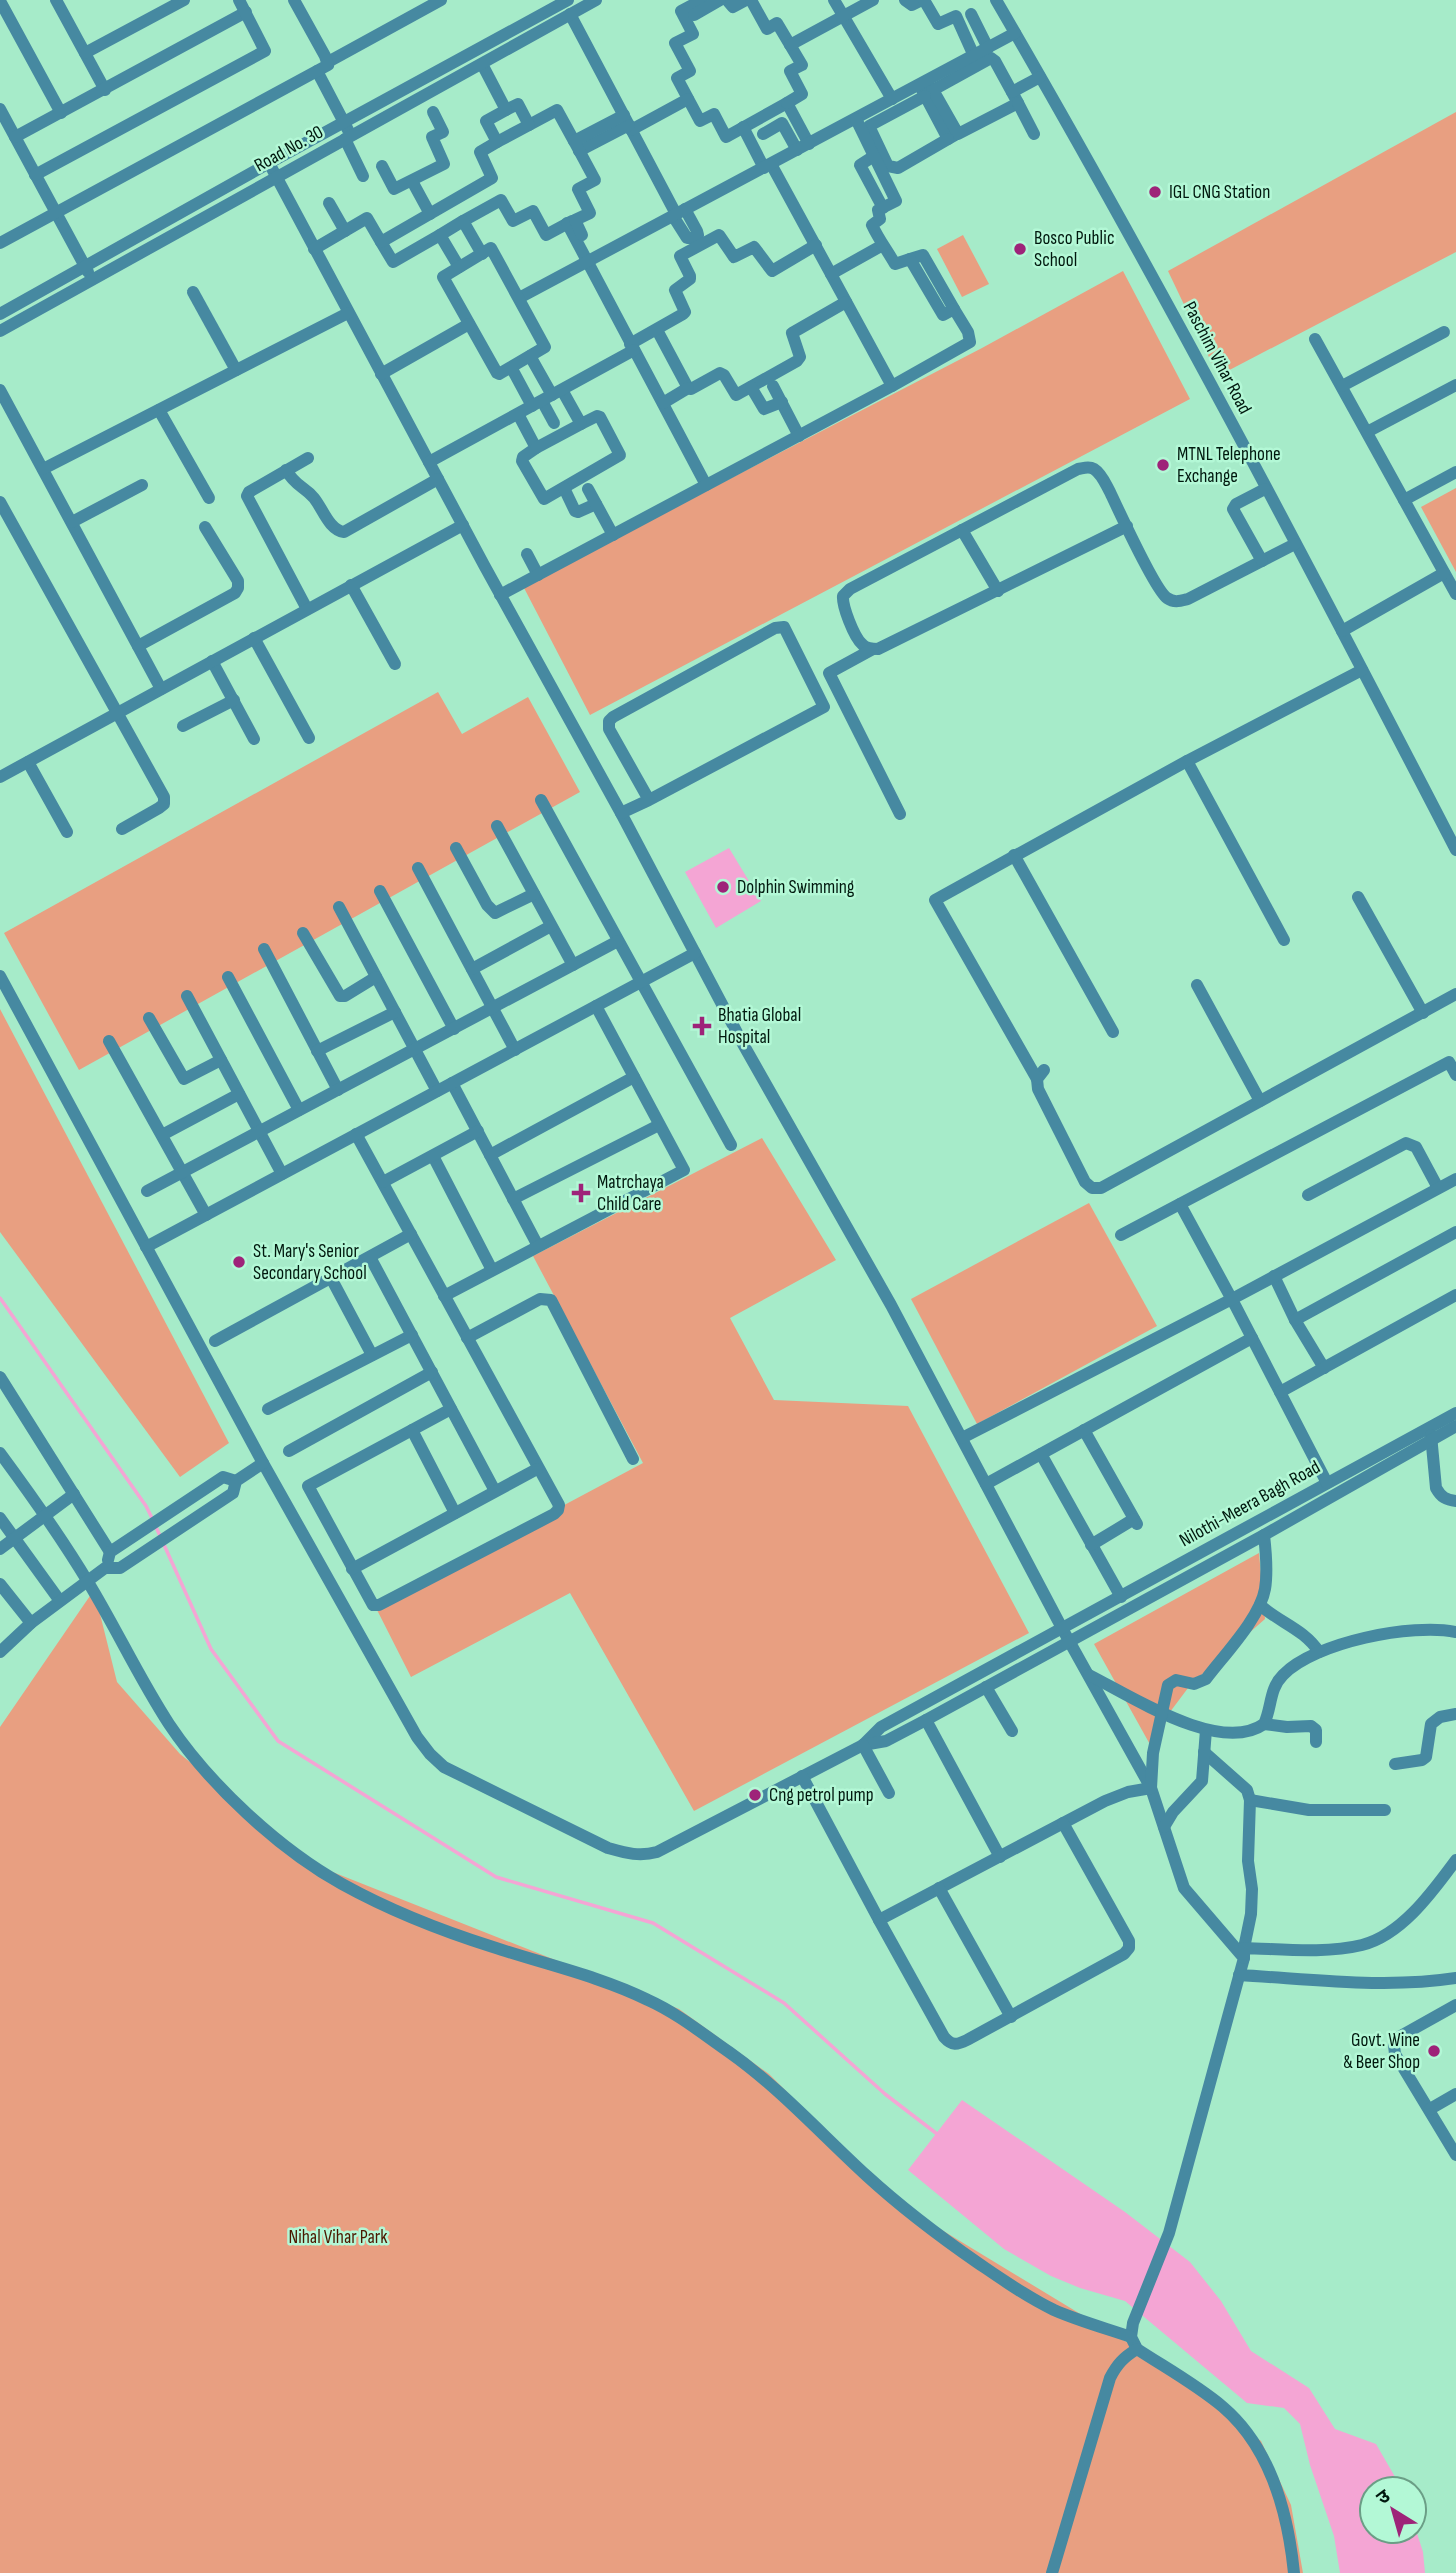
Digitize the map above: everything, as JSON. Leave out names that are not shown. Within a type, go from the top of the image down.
[{"type":"street","points":[[85,53],[184,0]]},
{"type":"street","points":[[35,175],[265,51],[239,0]]},
{"type":"street","points":[[294,0],[328,62]]},
{"type":"street","points":[[1,240],[56,213],[328,65],[328,62],[441,0]]},
{"type":"street","name":"Road No. 30","points":[[0,314],[268,163],[568,0]]},
{"type":"street","name":"Road No. 30","points":[[0,331],[596,0]]},
{"type":"street","points":[[720,1],[681,11],[693,34],[675,43],[690,71],[677,78],[700,121],[714,114],[726,136],[802,94],[790,71],[802,65],[777,23],[767,29],[749,0],[733,7],[727,0]]},
{"type":"street","points":[[834,0],[892,99]]},
{"type":"street","points":[[790,46],[873,0]]},
{"type":"street","points":[[905,0],[912,5],[923,0],[938,24],[956,16],[974,56]]},
{"type":"street","name":"Paschim Vihar Road","points":[[996,0],[1139,254],[1342,631],[1456,850]]},
{"type":"street","points":[[0,1],[61,113]]},
{"type":"street","points":[[60,1],[105,90]]},
{"type":"street","points":[[15,137],[246,12]]},
{"type":"street","points":[[570,14],[678,213],[687,238],[696,242]]},
{"type":"street","points":[[971,14],[988,48]]},
{"type":"street","points":[[1015,33],[974,56],[869,127],[888,166],[898,167],[953,136],[1015,97],[1040,77]]},
{"type":"street","points":[[467,55],[506,110]]},
{"type":"street","points":[[519,298],[892,99],[927,90],[991,58],[1034,134]]},
{"type":"street","points":[[317,71],[345,123],[363,176]]},
{"type":"street","points":[[927,90],[953,136]]},
{"type":"street","points":[[577,146],[688,99]]},
{"type":"street","points":[[787,103],[803,147]]},
{"type":"street","points":[[497,142],[486,121],[506,110],[518,104],[529,125]]},
{"type":"street","points":[[0,109],[92,280]]},
{"type":"street","points":[[314,249],[367,218],[393,262],[501,200],[513,221],[533,211],[545,235],[590,213],[578,189],[595,180],[557,110],[480,152],[492,178],[382,242]]},
{"type":"street","points":[[382,166],[394,189],[444,164],[432,137],[443,132],[433,112]]},
{"type":"street","points":[[500,595],[970,342],[968,332],[954,309],[943,315],[910,259],[895,264],[887,250],[881,246],[872,225],[880,219],[878,210],[896,201],[856,119]]},
{"type":"street","points":[[762,134],[782,123],[803,147]]},
{"type":"street","points":[[743,127],[816,246],[892,386]]},
{"type":"street","points":[[268,163],[500,595],[621,813],[743,1044],[885,1295],[1062,1630],[1151,1788],[1184,1888],[1244,1953],[1340,1949],[1365,1944],[1386,1934],[1408,1916],[1456,1860]]},
{"type":"street","points":[[412,181],[430,214]]},
{"type":"street","points":[[329,203],[345,231]]},
{"type":"street","points":[[463,221],[482,254]]},
{"type":"street","points":[[571,222],[632,347],[706,485]]},
{"type":"street","points":[[429,463],[547,398],[685,312],[675,292],[690,278],[680,256],[696,242],[719,234],[733,257],[754,247],[772,271],[816,246]]},
{"type":"street","points":[[440,235],[458,267]]},
{"type":"street","points":[[831,274],[881,246]]},
{"type":"street","points":[[491,248],[545,347],[497,373],[443,277],[458,267],[491,248]]},
{"type":"street","points":[[193,292],[236,370]]},
{"type":"street","points":[[663,402],[720,373],[736,395],[751,387],[799,359],[791,335],[794,331],[846,302]]},
{"type":"street","points":[[43,469],[348,313]]},
{"type":"street","points":[[381,374],[468,324]]},
{"type":"street","points":[[657,330],[688,388]]},
{"type":"street","points":[[1342,386],[1444,332]]},
{"type":"street","points":[[1315,339],[1456,594]]},
{"type":"street","points":[[530,356],[554,423]]},
{"type":"street","points":[[511,367],[581,424]]},
{"type":"street","points":[[774,386],[799,436]]},
{"type":"street","points":[[1367,432],[1456,386]]},
{"type":"street","points":[[751,387],[765,409],[782,402]]},
{"type":"street","points":[[0,390],[162,689]]},
{"type":"street","points":[[159,410],[209,498]]},
{"type":"street","points":[[518,414],[536,448]]},
{"type":"street","points":[[597,416],[620,455],[544,499],[521,459],[536,448],[597,416]]},
{"type":"street","points":[[307,609],[247,496],[249,492],[308,458]]},
{"type":"street","points":[[1127,526],[882,648],[864,647],[843,605],[845,593],[1087,467],[1095,470],[1101,477],[1127,526],[1159,590],[1168,599],[1178,602],[1188,599],[1295,544]]},
{"type":"street","points":[[286,470],[293,482],[316,500],[338,531],[344,531],[438,479]]},
{"type":"street","points":[[1404,500],[1456,472]]},
{"type":"street","points":[[72,522],[142,485]]},
{"type":"street","points":[[564,488],[575,511],[596,504]]},
{"type":"street","points":[[588,489],[613,535]]},
{"type":"street","points":[[1262,561],[1233,509],[1236,504],[1265,489]]},
{"type":"street","points":[[0,502],[164,797],[164,804],[159,808],[122,830]]},
{"type":"street","points":[[0,777],[463,525]]},
{"type":"street","points":[[138,646],[235,593],[238,588],[238,581],[205,527]]},
{"type":"street","points":[[962,530],[998,591]]},
{"type":"street","points":[[527,554],[538,575]]},
{"type":"street","points":[[1342,631],[1444,573]]},
{"type":"street","points":[[351,585],[395,664]]},
{"type":"street","points":[[621,813],[649,800],[824,707],[784,627],[775,628],[613,717],[609,729],[649,800]]},
{"type":"street","points":[[254,638],[309,738]]},
{"type":"street","points":[[873,649],[829,673],[901,814]]},
{"type":"street","points":[[212,661],[254,739]]},
{"type":"street","points":[[1362,670],[1187,761],[935,900],[1041,1074],[1038,1089],[1086,1182],[1093,1188],[1101,1188],[1456,994]]},
{"type":"street","points":[[183,726],[234,700]]},
{"type":"street","points":[[1187,761],[1284,940]]},
{"type":"street","points":[[28,762],[67,832]]},
{"type":"street","points":[[541,800],[731,1145]]},
{"type":"street","points":[[497,826],[573,965]]},
{"type":"street","points":[[456,848],[487,905],[495,913],[534,894]]},
{"type":"street","points":[[1014,855],[1113,1032]]},
{"type":"street","points":[[418,868],[515,1050]]},
{"type":"street","points":[[380,891],[454,1029]]},
{"type":"street","points":[[1358,897],[1423,1013]]},
{"type":"street","points":[[339,906],[437,1091]]},
{"type":"street","points":[[472,969],[551,926]]},
{"type":"street","points":[[303,933],[341,996],[376,977]]},
{"type":"street","points":[[147,1191],[618,941]]},
{"type":"street","points":[[264,949],[338,1090]]},
{"type":"street","points":[[146,1247],[695,953]]},
{"type":"street","points":[[0,976],[263,1463],[430,1755],[444,1767],[608,1848],[629,1854],[657,1852],[863,1745],[889,1793]]},
{"type":"street","points":[[228,977],[299,1111]]},
{"type":"street","points":[[1197,985],[1260,1101]]},
{"type":"street","points":[[187,996],[282,1174]]},
{"type":"street","points":[[444,1296],[684,1170],[596,1006]]},
{"type":"street","points":[[317,1051],[395,1012]]},
{"type":"street","points":[[149,1018],[184,1079],[221,1060]]},
{"type":"street","points":[[109,1041],[206,1214]]},
{"type":"street","points":[[1121,1235],[1449,1062],[1456,1075]]},
{"type":"street","points":[[490,1155],[634,1077]]},
{"type":"street","points":[[452,1083],[538,1246]]},
{"type":"street","points":[[162,1135],[239,1094]]},
{"type":"street","points":[[513,1199],[659,1125]]},
{"type":"street","points":[[383,1182],[478,1131]]},
{"type":"street","points":[[356,1134],[537,1469],[559,1504],[554,1514],[379,1605],[373,1605],[309,1486],[451,1409]]},
{"type":"street","points":[[1308,1195],[1406,1143],[1416,1147],[1438,1188]]},
{"type":"street","points":[[432,1156],[492,1270]]},
{"type":"street","points":[[962,1438],[1232,1299],[1456,1179]]},
{"type":"street","points":[[1180,1204],[1327,1483]]},
{"type":"street","points":[[1295,1320],[1456,1232]]},
{"type":"street","points":[[215,1341],[411,1234]]},
{"type":"street","points":[[370,1256],[495,1492]]},
{"type":"street","points":[[1274,1276],[1295,1320],[1324,1368]]},
{"type":"street","points":[[331,1278],[372,1355]]},
{"type":"street","points":[[1280,1392],[1456,1295]]},
{"type":"street","points":[[467,1338],[540,1299],[551,1300],[633,1459]]},
{"type":"street","points":[[268,1409],[412,1335]]},
{"type":"street","points":[[986,1484],[1252,1338]]},
{"type":"street","points":[[289,1451],[432,1372]]},
{"type":"street","points":[[0,1377],[75,1494],[114,1549]]},
{"type":"street","name":"Nilothi-Meera Bagh Road","points":[[863,1745],[886,1741],[1264,1535],[1430,1434],[1456,1413]]},
{"type":"street","name":"Nilothi-Meera Bagh Road","points":[[863,1745],[881,1727],[1327,1483],[1430,1434],[1456,1426]]},
{"type":"street","points":[[412,1430],[455,1513]]},
{"type":"street","points":[[1084,1430],[1135,1522],[1091,1545]]},
{"type":"street","points":[[1430,1434],[1436,1488],[1440,1495],[1456,1501]]},
{"type":"street","points":[[0,1453],[46,1515],[169,1724],[205,1772],[301,1858],[341,1884],[398,1912],[490,1947],[613,1985],[650,2000],[688,2023],[766,2080],[801,2110],[865,2174],[907,2211],[953,2245],[1029,2297],[1057,2311],[1132,2330]]},
{"type":"street","points":[[1041,1454],[1121,1597]]},
{"type":"street","points":[[105,1568],[120,1568],[233,1493],[236,1481],[263,1463]]},
{"type":"street","points":[[352,1569],[537,1469]]},
{"type":"street","points":[[1,1649],[105,1568],[114,1549],[223,1477],[236,1481]]},
{"type":"street","points":[[0,1549],[75,1494]]},
{"type":"street","points":[[0,1518],[60,1601]]},
{"type":"street","points":[[1151,1788],[1153,1754],[1171,1682],[1176,1680],[1194,1684],[1206,1679],[1260,1605],[1265,1589],[1267,1565],[1264,1535]]},
{"type":"street","points":[[0,1584],[31,1623]]},
{"type":"street","points":[[1260,1605],[1276,1619],[1307,1636],[1318,1652]]},
{"type":"street","points":[[1264,1724],[1273,1687],[1283,1674],[1318,1652],[1396,1631],[1428,1629],[1456,1632]]},
{"type":"street","points":[[1089,1675],[1186,1725],[1206,1730],[1243,1732],[1264,1724],[1311,1726],[1316,1730],[1316,1742]]},
{"type":"street","points":[[986,1687],[1012,1731]]},
{"type":"street","points":[[1395,1764],[1426,1757],[1431,1724],[1440,1717],[1456,1714]]},
{"type":"street","points":[[926,1720],[1000,1857]]},
{"type":"street","points":[[1164,1827],[1173,1812],[1202,1781],[1206,1730]]},
{"type":"street","points":[[1204,1752],[1247,1790],[1250,1800],[1248,1861],[1252,1889],[1251,1914],[1239,1975],[1169,2233],[1132,2330],[1137,2349],[1223,2408],[1256,2448],[1281,2498],[1294,2573]]},
{"type":"street","points":[[802,1776],[878,1920],[944,2037],[950,2043],[958,2044],[1011,2017],[1124,1954],[1129,1948],[1129,1941],[1063,1823]]},
{"type":"street","points":[[878,1920],[1063,1823],[1128,1792],[1151,1788]]},
{"type":"street","points":[[1250,1800],[1309,1810],[1385,1810]]},
{"type":"street","points":[[939,1888],[1011,2017]]},
{"type":"street","points":[[1239,1975],[1377,1983],[1423,1983],[1456,1978]]},
{"type":"street","points":[[1456,2004],[1399,2038],[1394,2045],[1395,2053],[1456,2155]]},
{"type":"street","points":[[1430,2109],[1456,2094]]},
{"type":"street","points":[[1052,2573],[1110,2378],[1116,2365],[1137,2349]]},
{"type":"green space","points":[[1456,112],[1456,252],[1218,376],[1168,271]]},
{"type":"green space","points":[[963,235],[989,284],[962,297],[937,249]]},
{"type":"green space","points":[[1123,271],[1190,399],[590,715],[523,586],[982,348]]},
{"type":"green space","points":[[1456,488],[1456,572],[1421,507]]},
{"type":"green space","points":[[438,692],[462,734],[528,697],[580,792],[79,1070],[4,933]]},
{"type":"green space","points":[[0,1009],[229,1443],[180,1477],[0,1232]]},
{"type":"green space","points":[[762,1138],[836,1260],[730,1318],[774,1400],[908,1406],[1029,1633],[694,1811],[570,1593],[411,1677],[375,1606],[643,1463],[533,1256]]},
{"type":"green space","points":[[1089,1203],[1157,1326],[977,1424],[911,1299]]},
{"type":"green space","points":[[1259,1553],[1265,1619],[1191,1684],[1167,1716],[1157,1757],[1094,1644]]},
{"type":"green space","name":"Nihal Vihar Park","points":[[94,1590],[117,1682],[180,1754],[320,1867],[679,2009],[769,2074],[899,2204],[1143,2352],[1261,2441],[1291,2505],[1303,2573],[0,2573],[0,1727]]},
{"type":"shaded area","name":"Dolphin Swimming","points":[[729,848],[761,901],[716,928],[685,872]]},
{"type":"shaded area","points":[[962,2100],[1125,2212],[1190,2262],[1221,2301],[1251,2351],[1309,2388],[1335,2429],[1376,2444],[1394,2475],[1358,2475],[1358,2545],[1421,2545],[1425,2573],[1340,2573],[1334,2536],[1310,2465],[1300,2424],[1284,2408],[1247,2403],[1125,2301],[1051,2276],[1004,2249],[908,2170]]},
{"type":"waterway","points":[[0,1298],[146,1506],[153,1520]]},
{"type":"waterway","points":[[156,1527],[211,1649],[278,1741],[496,1877],[653,1923],[784,2003],[885,2094],[941,2137]]},
{"type":"place","name":"IGL CNG Station","points":[[1155,192]]},
{"type":"place","name":"Bosco Public School","points":[[1020,249]]},
{"type":"place","name":"MTNL Telephone Exchange","points":[[1163,465]]},
{"type":"place","name":"Dolphin Swimming","points":[[723,887]]},
{"type":"place","name":"Bhatia Global Hospital","points":[[702,1026]]},
{"type":"place","name":"Matrchaya Child Care","points":[[581,1193]]},
{"type":"place","name":"St. Mary's Senior Secondary School","points":[[239,1262]]},
{"type":"place","name":"Cng petrol pump","points":[[755,1795]]},
{"type":"place","name":"Govt. Wine & Beer Shop","points":[[1434,2051]]}]
